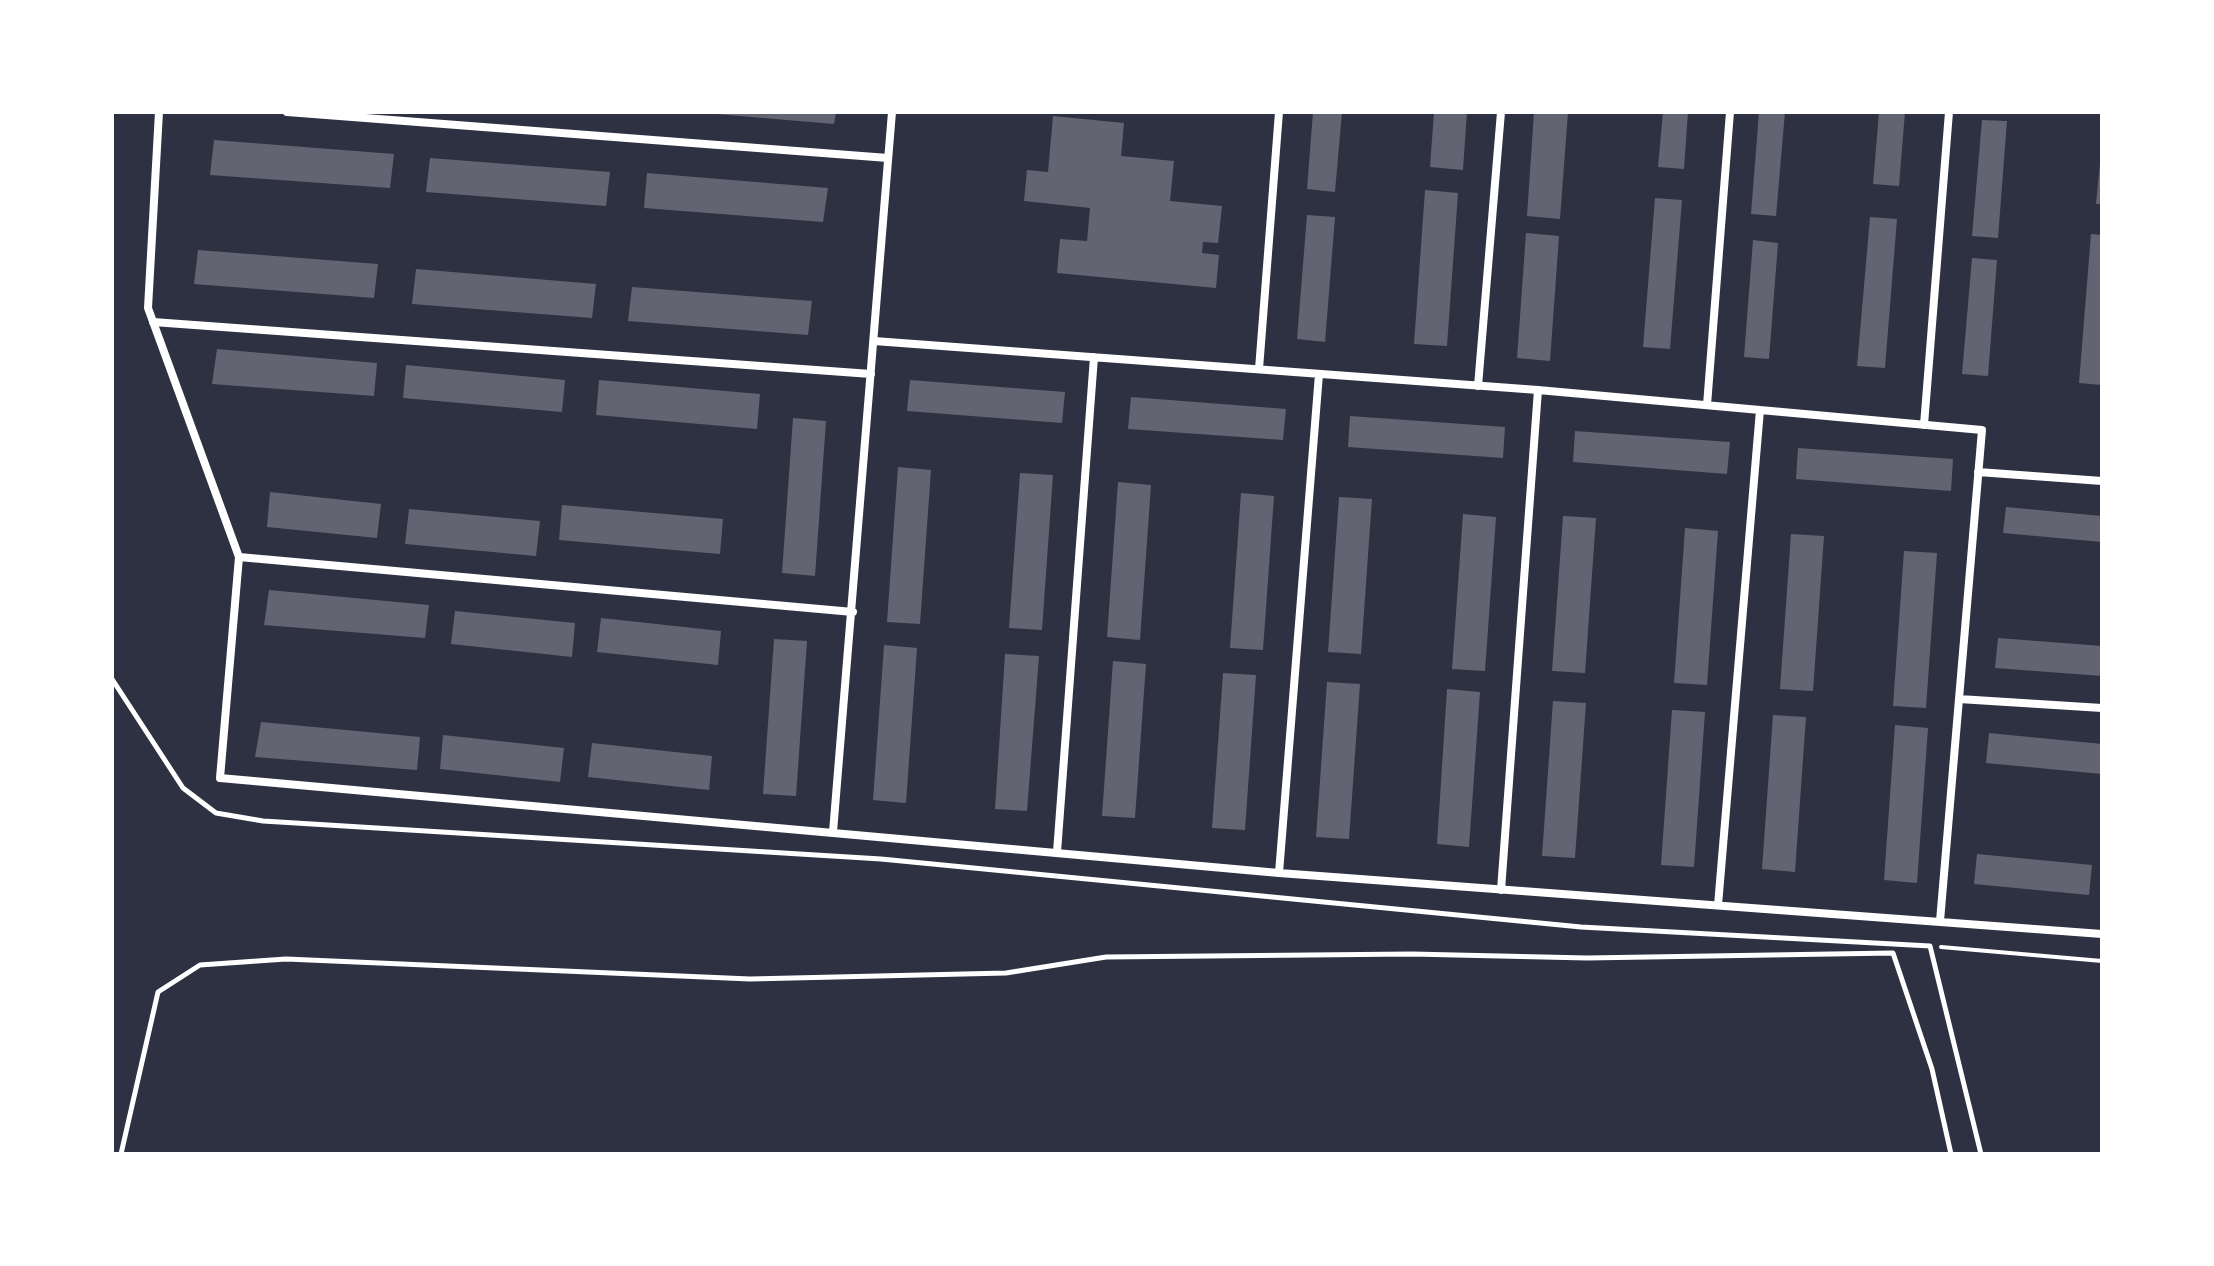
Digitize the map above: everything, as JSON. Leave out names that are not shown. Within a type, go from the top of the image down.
[{"type":"street","points":[[159,112],[148,308],[239,557],[220,778],[1279,873],[2102,934]]},
{"type":"street","points":[[287,112],[888,158]]},
{"type":"street","points":[[833,832],[892,112]]},
{"type":"street","points":[[1259,369],[1279,112]]},
{"type":"street","points":[[1478,386],[1501,112]]},
{"type":"street","points":[[1707,405],[1730,112]]},
{"type":"street","points":[[1924,425],[1949,112]]},
{"type":"street","points":[[153,322],[871,374]]},
{"type":"street","points":[[874,341],[1538,390],[1982,430],[1940,921]]},
{"type":"street","points":[[1057,852],[1094,357]]},
{"type":"street","points":[[1279,873],[1319,374]]},
{"type":"street","points":[[1501,890],[1538,390]]},
{"type":"street","points":[[1718,905],[1760,410]]},
{"type":"street","points":[[1978,472],[2102,481]]},
{"type":"street","points":[[239,557],[853,612]]},
{"type":"street","points":[[1959,699],[2102,708]]},
{"type":"lane","points":[[112,679],[183,788],[216,813],[263,821],[881,859],[1581,927],[1930,946],[1981,1154]]},
{"type":"lane","points":[[121,1154],[158,992],[200,965],[286,959],[750,979],[1006,973],[1106,957],[1412,954],[1587,958],[1878,953],[1893,953],[1932,1069],[1951,1154]]},
{"type":"path","points":[[1930,946],[2102,961]]},
{"type":"building","points":[[716,112],[836,112],[834,124]]},
{"type":"building","points":[[1313,112],[1342,112],[1335,192],[1307,189]]},
{"type":"building","points":[[1434,112],[1467,112],[1463,170],[1430,167]]},
{"type":"building","points":[[1534,112],[1568,112],[1560,219],[1527,216]]},
{"type":"building","points":[[1663,112],[1688,112],[1684,169],[1658,167]]},
{"type":"building","points":[[1759,112],[1785,112],[1776,216],[1751,214]]},
{"type":"building","points":[[1879,112],[1905,112],[1899,186],[1873,184]]},
{"type":"building","points":[[1053,116],[1124,123],[1121,156],[1174,161],[1170,201],[1222,206],[1218,243],[1203,242],[1202,253],[1219,255],[1216,288],[1057,273],[1060,239],[1087,241],[1090,208],[1024,201],[1027,170],[1048,172]]},
{"type":"building","points":[[1982,120],[2007,121],[1998,238],[1972,236]]},
{"type":"building","points":[[214,140],[394,154],[390,188],[210,175]]},
{"type":"building","points":[[430,158],[610,172],[606,206],[426,192]]},
{"type":"building","points":[[2100,163],[2102,204],[2096,204]]},
{"type":"building","points":[[647,173],[828,188],[823,222],[644,208]]},
{"type":"building","points":[[1425,190],[1458,193],[1447,346],[1414,344]]},
{"type":"building","points":[[1655,198],[1682,200],[1670,349],[1643,347]]},
{"type":"building","points":[[1307,215],[1335,217],[1325,342],[1297,339]]},
{"type":"building","points":[[1870,217],[1897,219],[1885,368],[1857,366]]},
{"type":"building","points":[[1526,233],[1559,236],[1550,361],[1517,358]]},
{"type":"building","points":[[2091,234],[2102,235],[2102,385],[2079,383]]},
{"type":"building","points":[[1753,240],[1778,243],[1769,359],[1744,357]]},
{"type":"building","points":[[198,250],[378,264],[374,298],[194,284]]},
{"type":"building","points":[[1972,258],[1997,260],[1988,376],[1962,374]]},
{"type":"building","points":[[416,269],[596,284],[592,318],[412,304]]},
{"type":"building","points":[[632,287],[812,301],[808,335],[628,321]]},
{"type":"building","points":[[217,349],[377,363],[374,396],[212,384]]},
{"type":"building","points":[[406,365],[565,380],[562,412],[403,398]]},
{"type":"building","points":[[599,380],[760,394],[757,429],[596,415]]},
{"type":"building","points":[[910,380],[1065,392],[1062,423],[907,411]]},
{"type":"building","points":[[1131,397],[1286,409],[1283,440],[1128,429]]},
{"type":"building","points":[[1350,416],[1505,427],[1503,458],[1348,447]]},
{"type":"building","points":[[793,418],[826,421],[815,576],[782,573]]},
{"type":"building","points":[[1575,431],[1730,442],[1727,474],[1573,462]]},
{"type":"building","points":[[1798,448],[1953,459],[1951,491],[1796,479]]},
{"type":"building","points":[[898,467],[931,470],[920,624],[887,622]]},
{"type":"building","points":[[1020,473],[1053,475],[1042,630],[1009,628]]},
{"type":"building","points":[[1118,482],[1151,485],[1140,640],[1107,637]]},
{"type":"building","points":[[270,492],[381,504],[377,538],[267,527]]},
{"type":"building","points":[[1241,493],[1274,496],[1263,650],[1230,648]]},
{"type":"building","points":[[1339,497],[1372,499],[1361,654],[1328,652]]},
{"type":"building","points":[[562,505],[723,519],[720,554],[559,540]]},
{"type":"building","points":[[2006,507],[2102,516],[2102,542],[2003,533]]},
{"type":"building","points":[[409,509],[540,521],[536,556],[405,544]]},
{"type":"building","points":[[1463,514],[1496,517],[1485,671],[1452,669]]},
{"type":"building","points":[[1563,516],[1596,518],[1585,673],[1552,671]]},
{"type":"building","points":[[1685,528],[1718,531],[1707,685],[1674,683]]},
{"type":"building","points":[[1791,534],[1824,536],[1813,691],[1780,689]]},
{"type":"building","points":[[1904,551],[1937,553],[1926,708],[1893,706]]},
{"type":"building","points":[[269,590],[429,605],[425,638],[264,625]]},
{"type":"building","points":[[455,611],[575,623],[572,657],[451,644]]},
{"type":"building","points":[[601,618],[721,631],[718,665],[597,652]]},
{"type":"building","points":[[1998,638],[2102,646],[2102,676],[1995,668]]},
{"type":"building","points":[[774,639],[807,641],[796,796],[763,794]]},
{"type":"building","points":[[884,645],[917,648],[906,803],[873,800]]},
{"type":"building","points":[[1005,654],[1039,656],[1027,811],[995,809]]},
{"type":"building","points":[[1113,661],[1146,664],[1135,818],[1102,816]]},
{"type":"building","points":[[1223,673],[1256,675],[1245,830],[1212,828]]},
{"type":"building","points":[[1327,682],[1360,684],[1349,839],[1316,837]]},
{"type":"building","points":[[1447,689],[1480,692],[1469,847],[1437,844]]},
{"type":"building","points":[[1553,701],[1586,703],[1575,858],[1542,856]]},
{"type":"building","points":[[1672,710],[1705,712],[1694,867],[1661,865]]},
{"type":"building","points":[[1773,715],[1806,717],[1795,872],[1762,869]]},
{"type":"building","points":[[261,722],[420,737],[417,770],[255,757]]},
{"type":"building","points":[[1895,725],[1928,728],[1917,883],[1884,880]]},
{"type":"building","points":[[1989,733],[2102,744],[2102,774],[1986,763]]},
{"type":"building","points":[[443,735],[564,748],[560,782],[440,769]]},
{"type":"building","points":[[592,743],[712,756],[709,790],[588,777]]},
{"type":"building","points":[[1977,854],[2092,865],[2089,895],[1974,884]]}]
